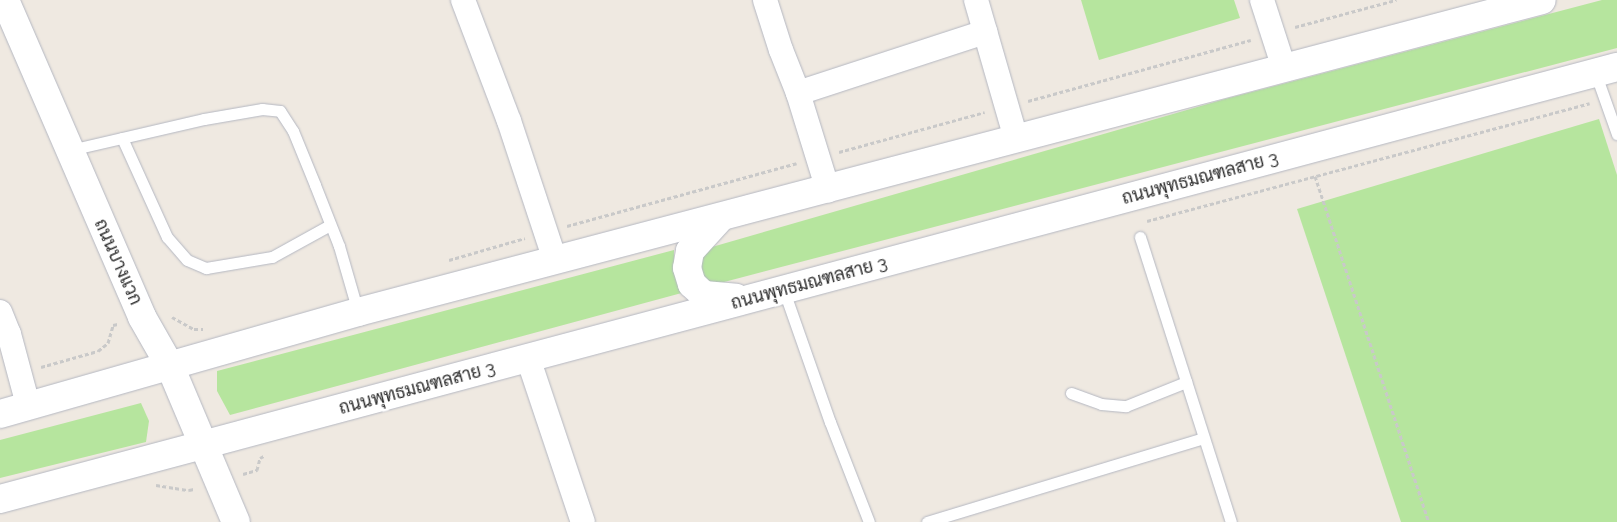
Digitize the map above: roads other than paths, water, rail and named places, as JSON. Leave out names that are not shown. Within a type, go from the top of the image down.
[{"type":"main road","name":"ถนนบางแวก","points":[[5,0],[142,318],[170,366],[236,522]]},
{"type":"main road","points":[[0,414],[358,312],[828,190],[1542,0]]},
{"type":"main road","name":"ถนนพุทธมณฑลสาย 3","points":[[0,499],[204,446],[250,431],[784,291],[1606,69]]},
{"type":"main road","points":[[721,217],[690,251],[687,268],[692,284],[704,295],[748,299]]},
{"type":"street","points":[[462,0],[509,121],[555,260]]},
{"type":"street","points":[[765,0],[781,50],[798,93],[828,190]]},
{"type":"street","points":[[976,0],[1016,139]]},
{"type":"street","points":[[1262,0],[1284,68]]},
{"type":"street","points":[[798,93],[985,32]]},
{"type":"street","points":[[0,312],[9,334],[28,405]]},
{"type":"street","points":[[528,358],[583,522]]},
{"type":"lane","points":[[1606,69],[1617,134]]},
{"type":"lane","points":[[69,150],[252,111],[280,110],[293,131],[330,225],[358,312]]},
{"type":"lane","points":[[122,138],[167,237],[187,260],[206,268],[272,257],[330,225]]},
{"type":"lane","points":[[1140,237],[1231,522]]},
{"type":"lane","points":[[784,291],[830,422],[869,522]]},
{"type":"lane","points":[[1071,393],[1101,404],[1126,406],[1186,382]]},
{"type":"lane","points":[[927,522],[1203,438]]}]
